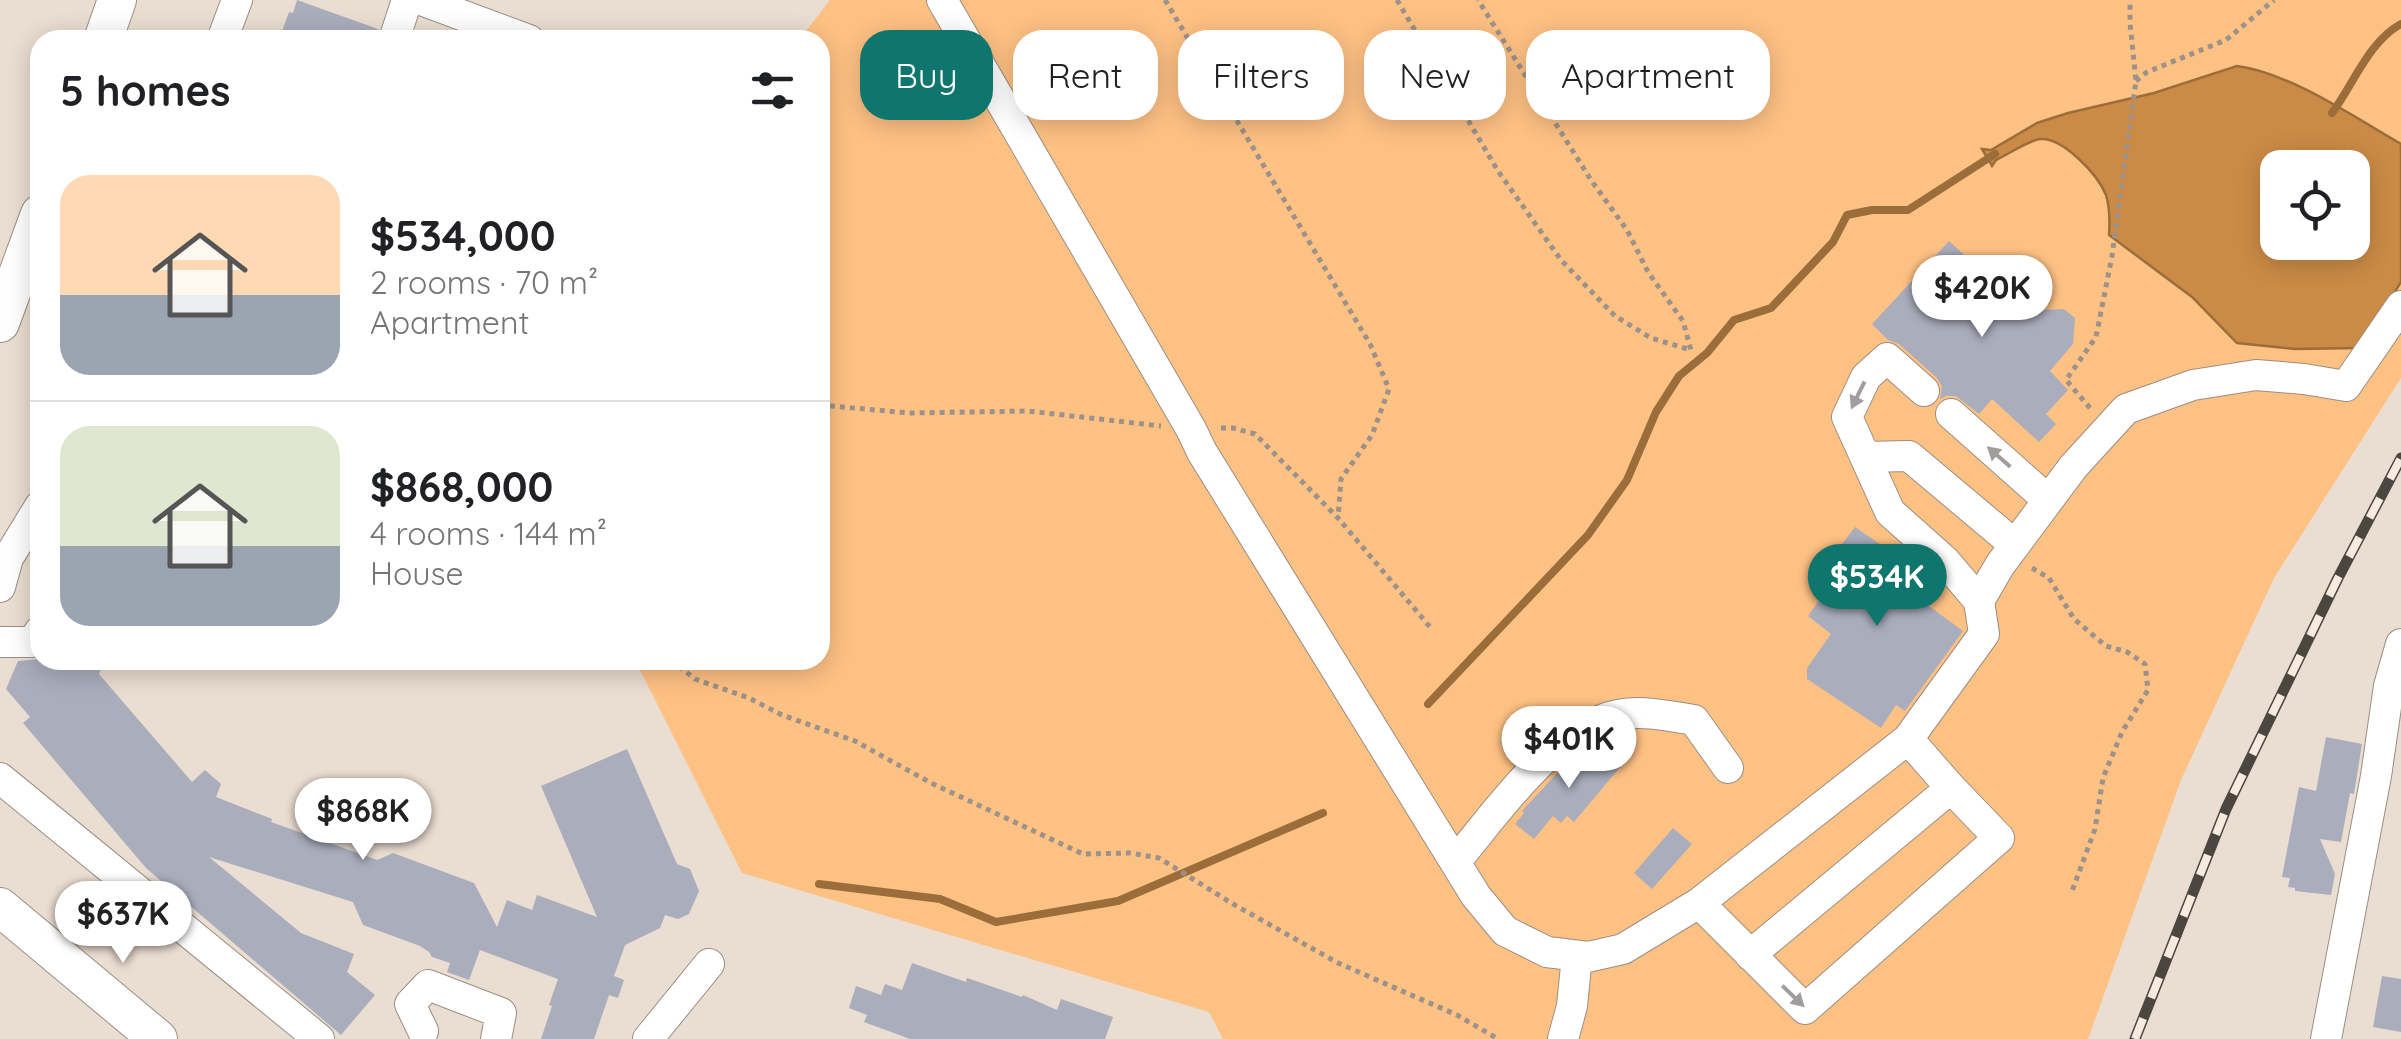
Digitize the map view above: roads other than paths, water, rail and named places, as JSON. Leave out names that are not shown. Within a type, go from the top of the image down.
[{"type":"main road","points":[[106,30],[117,0]]},
{"type":"main road","points":[[0,322],[30,241]]},
{"type":"main road","points":[[0,907],[158,1039]]},
{"type":"street","points":[[226,30],[238,0]]},
{"type":"street","points":[[397,30],[407,0]]},
{"type":"street","points":[[421,0],[502,30]]},
{"type":"street","points":[[942,0],[1212,468],[1476,896],[1506,930],[1546,952],[1588,957],[1624,949],[1698,904],[1908,738],[1984,634],[1979,601],[1944,561],[1890,512],[1848,417],[1866,377],[1886,358],[1924,390]]},
{"type":"street","points":[[1979,601],[2072,466],[2126,410],[2193,385],[2256,376],[2346,386],[2401,306]]},
{"type":"street","points":[[1950,414],[2048,500]]},
{"type":"street","points":[[1866,457],[1908,456],[2008,555]]},
{"type":"street","points":[[3,567],[30,522]]},
{"type":"street","points":[[0,642],[30,642]]},
{"type":"street","points":[[2326,1039],[2376,776],[2388,686],[2401,644]]},
{"type":"street","points":[[1455,862],[1564,740],[1592,723],[1619,714],[1655,713],[1694,720],[1728,768]]},
{"type":"street","points":[[1698,904],[1805,1009],[2000,838],[1908,738]]},
{"type":"street","points":[[0,778],[319,1039]]},
{"type":"street","points":[[1750,955],[1951,788]]},
{"type":"street","points":[[1563,1039],[1578,956]]},
{"type":"street","points":[[648,1039],[709,964]]},
{"type":"street","points":[[428,1036],[410,1004],[428,985],[501,1013],[496,1039]]},
{"type":"waterway","points":[[2332,113],[2371,52],[2401,24]]},
{"type":"waterway","points":[[1428,704],[1588,535],[1627,480],[1656,412],[1679,376],[1707,353],[1734,320],[1771,308],[1833,242],[1847,215],[1908,210],[1995,154]]},
{"type":"waterway","points":[[819,884],[940,899],[996,922],[1118,901],[1323,813]]},
{"type":"railway","points":[[2135,1039],[2226,809],[2401,458]]}]
